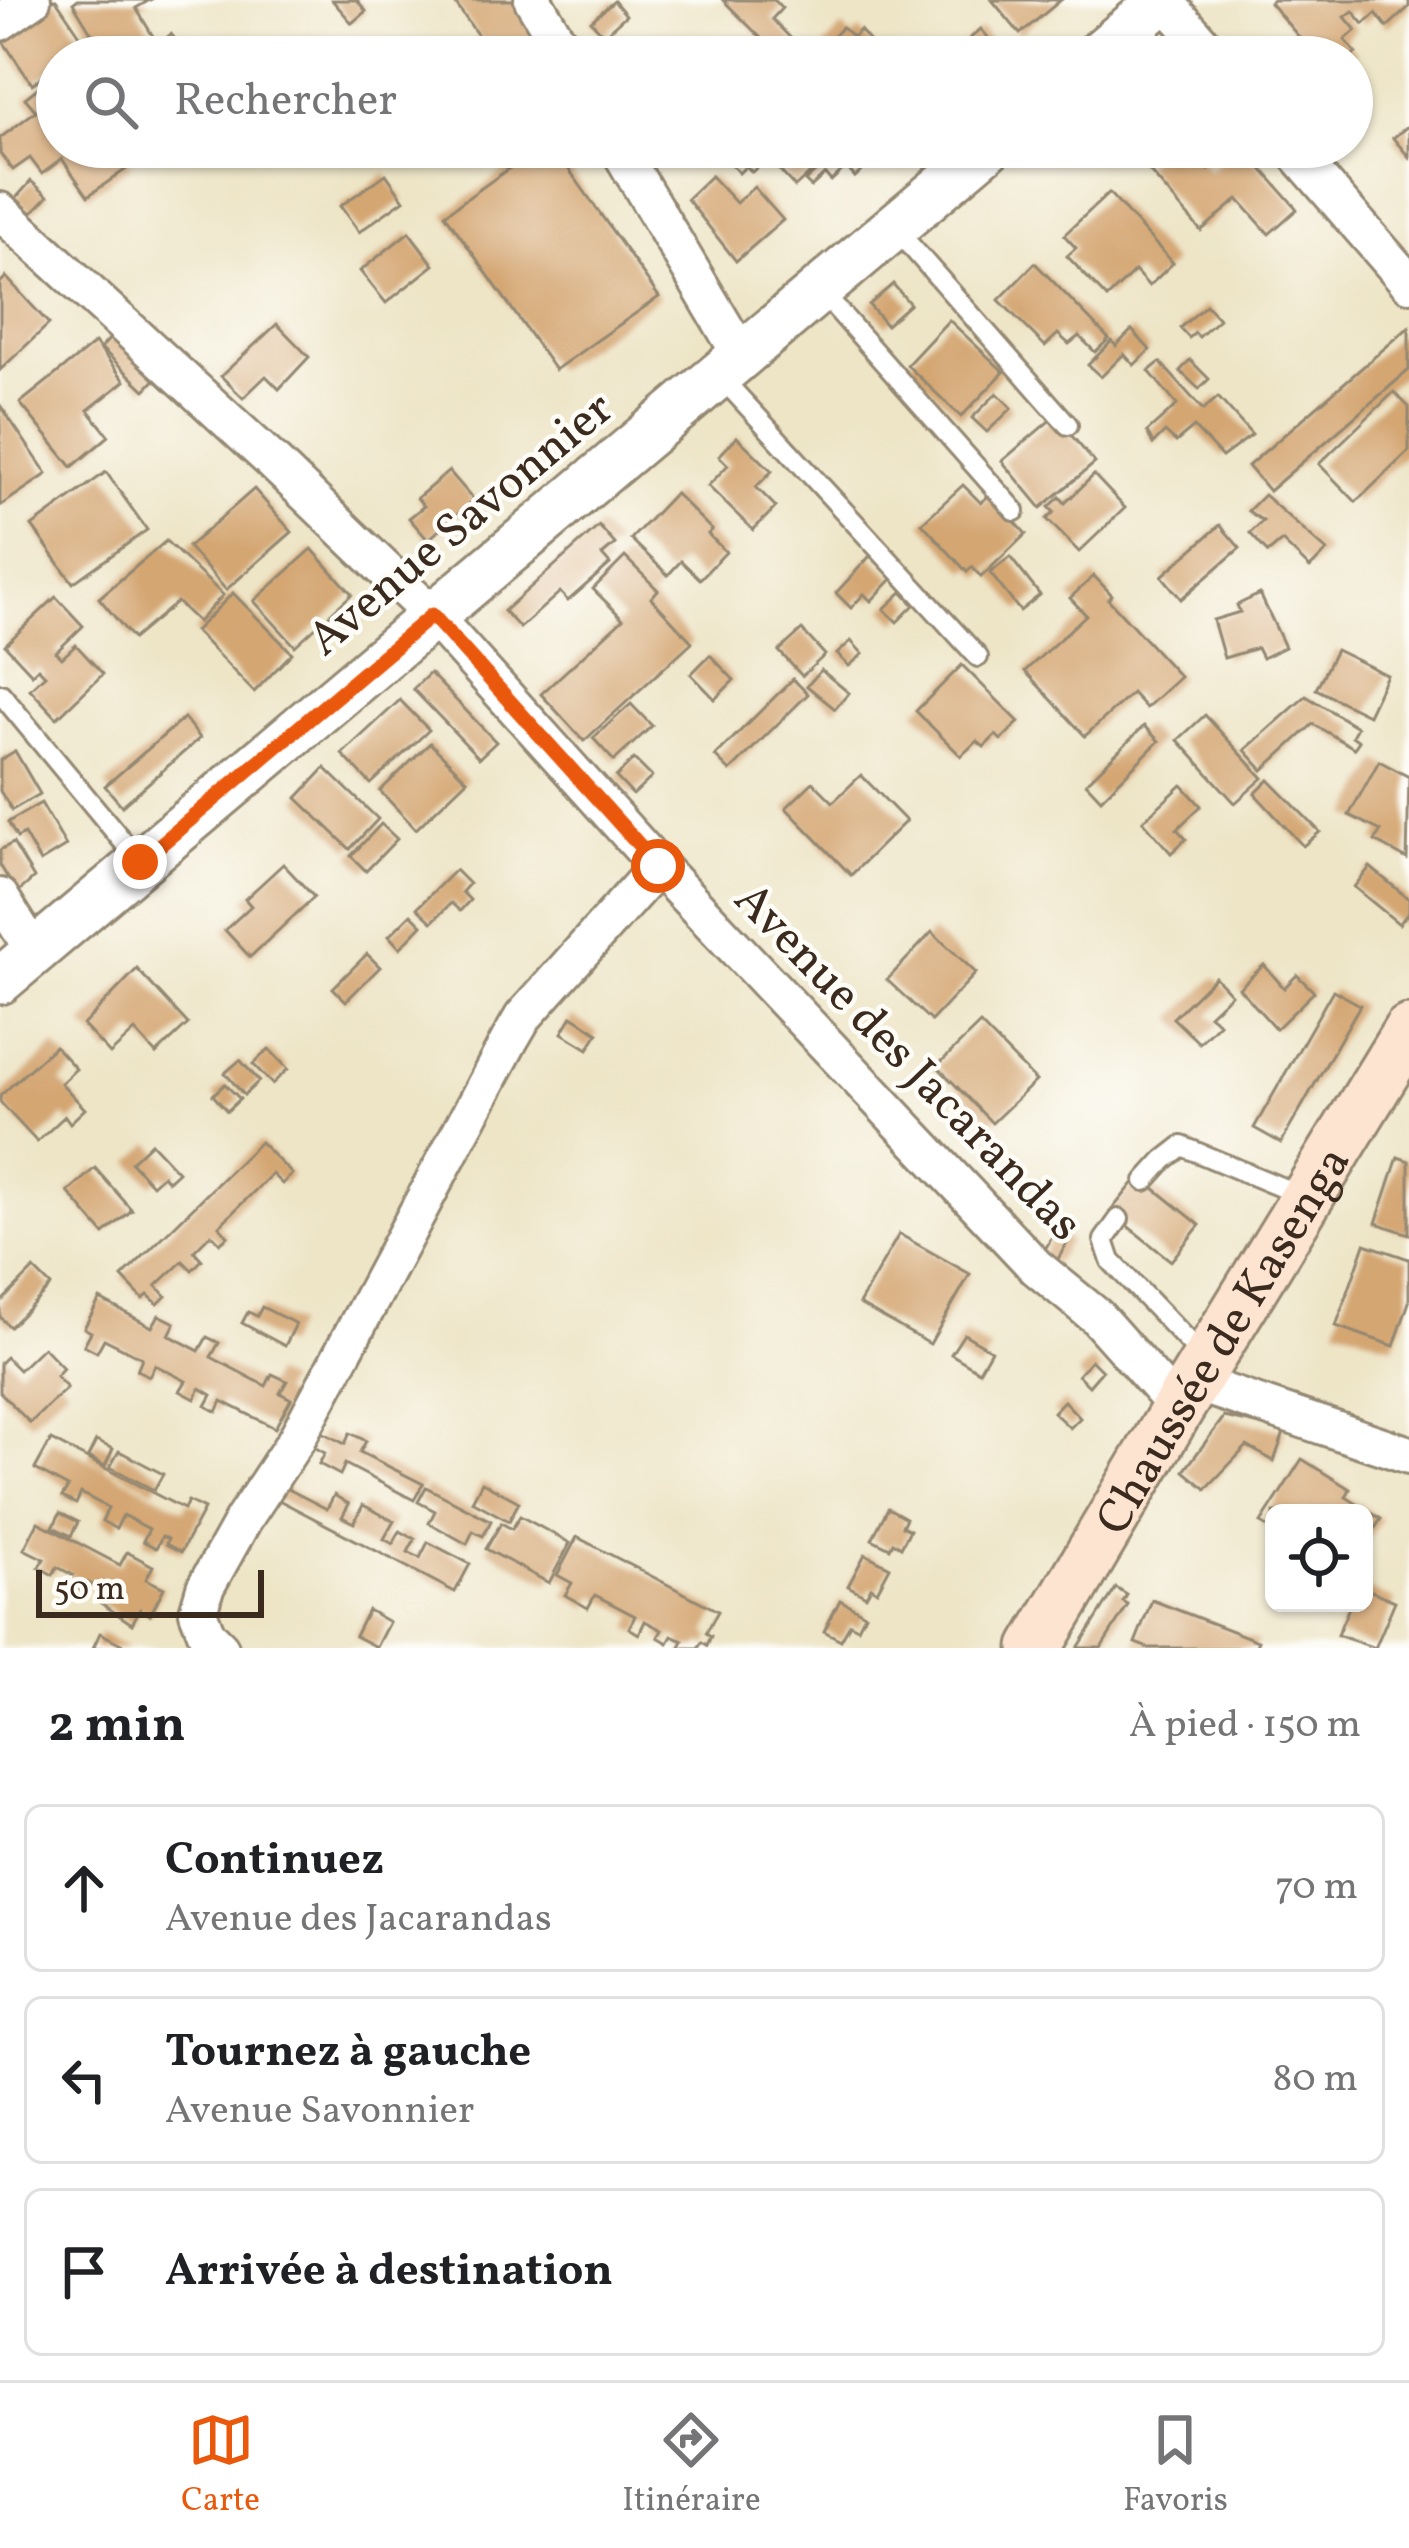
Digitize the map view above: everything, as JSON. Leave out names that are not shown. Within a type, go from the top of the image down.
[{"type":"main road","name":"Chaussée de Kasenga","points":[[1036,1648],[1409,1031]]},
{"type":"street","points":[[0,22],[32,0]]},
{"type":"street","points":[[533,0],[554,36]]},
{"type":"street","points":[[1121,36],[1164,0],[1196,36]]},
{"type":"street","points":[[629,168],[729,364]]},
{"type":"street","name":"Avenue Savonnier","points":[[17,966],[964,168]]},
{"type":"street","points":[[1309,168],[1409,283]]},
{"type":"street","name":"Avenue des Jacarandas","points":[[0,211],[432,615],[658,866],[1036,1267],[1192,1383]]},
{"type":"street","points":[[220,1648],[207,1635],[197,1612],[206,1588],[243,1520],[296,1440],[508,1041],[523,1017],[658,866]]},
{"type":"street","points":[[0,896],[17,966]]},
{"type":"street","points":[[1192,1383],[1409,1455]]},
{"type":"lane","points":[[894,227],[1069,425]]},
{"type":"lane","points":[[820,290],[1015,511]]},
{"type":"lane","points":[[729,364],[978,658]]},
{"type":"lane","points":[[1,694],[140,862]]},
{"type":"lane","points":[[1145,1181],[1182,1146],[1306,1198]]},
{"type":"lane","points":[[1119,1219],[1104,1240],[1111,1261],[1192,1383]]},
{"type":"building","points":[[45,0],[56,0],[81,36],[36,36],[36,81],[32,84],[0,37]]},
{"type":"building","points":[[150,0],[136,8],[153,36],[93,36],[73,3]]},
{"type":"building","points":[[332,0],[357,0],[366,11],[352,23]]},
{"type":"building","points":[[453,0],[518,0],[543,36],[478,36]]},
{"type":"building","points":[[723,0],[774,0],[782,8],[772,19],[789,36],[759,36]]},
{"type":"building","points":[[992,0],[1061,0],[1020,34]]},
{"type":"building","points":[[1409,0],[1409,7],[1387,27],[1376,13],[1364,24],[1353,11],[1345,17],[1356,30],[1349,36],[1298,36],[1270,3]]},
{"type":"building","points":[[614,1],[626,15],[604,35],[591,21]]},
{"type":"building","points":[[36,89],[36,111],[25,98]]},
{"type":"building","points":[[36,111],[36,166],[30,158],[13,170],[0,154],[0,138]]},
{"type":"building","points":[[1409,125],[1409,157],[1393,138]]},
{"type":"building","points":[[68,168],[128,168],[88,196]]},
{"type":"building","points":[[510,168],[568,168],[659,297],[555,370],[445,214]]},
{"type":"building","points":[[777,168],[815,168],[795,187]]},
{"type":"building","points":[[820,168],[845,168],[831,181],[825,174],[811,187],[805,181]]},
{"type":"building","points":[[1147,168],[1261,168],[1297,209],[1269,234],[1238,199],[1201,231]]},
{"type":"building","points":[[386,174],[404,200],[359,232],[340,206]]},
{"type":"building","points":[[711,176],[736,203],[754,187],[783,220],[736,261],[687,199]]},
{"type":"building","points":[[31,181],[48,196],[32,213],[16,198]]},
{"type":"building","points":[[1109,193],[1173,263],[1149,286],[1135,271],[1107,298],[1067,256],[1076,248],[1064,235]]},
{"type":"building","points":[[409,232],[434,265],[386,303],[360,271]]},
{"type":"building","points":[[1035,263],[1109,339],[1095,352],[1079,336],[1069,344],[1058,334],[1045,346],[999,300]]},
{"type":"building","points":[[6,277],[49,324],[0,370],[0,283]]},
{"type":"building","points":[[893,284],[910,304],[886,325],[869,305]]},
{"type":"building","points":[[1206,305],[1219,319],[1199,337],[1195,333],[1189,338],[1180,328]]},
{"type":"building","points":[[949,320],[1004,372],[961,417],[907,365]]},
{"type":"building","points":[[277,324],[309,357],[279,389],[266,376],[243,398],[221,376]]},
{"type":"building","points":[[1409,327],[1409,370],[1269,491],[1248,466]]},
{"type":"building","points":[[1132,330],[1150,350],[1134,365],[1124,354],[1101,377],[1088,365],[1112,341],[1116,346]]},
{"type":"building","points":[[115,333],[159,375],[145,390],[101,348]]},
{"type":"building","points":[[95,343],[125,381],[88,410],[109,436],[72,467],[20,403]]},
{"type":"building","points":[[1190,360],[1209,379],[1199,389],[1180,371]]},
{"type":"building","points":[[1160,362],[1203,410],[1218,397],[1252,435],[1222,457],[1194,427],[1176,442],[1165,432],[1153,444],[1147,432],[1177,405],[1149,371]]},
{"type":"building","points":[[1394,392],[1409,407],[1409,451],[1356,502],[1319,464]]},
{"type":"building","points":[[997,393],[1012,408],[987,432],[972,418]]},
{"type":"building","points":[[0,405],[47,474],[0,506]]},
{"type":"building","points":[[1055,416],[1095,463],[1041,508],[1002,461]]},
{"type":"building","points":[[737,437],[772,471],[756,487],[776,507],[753,530],[708,486],[728,465],[719,456]]},
{"type":"building","points":[[449,471],[474,500],[428,540],[409,518],[424,506],[417,498]]},
{"type":"building","points":[[106,472],[147,530],[73,583],[32,526]]},
{"type":"building","points":[[1094,475],[1125,508],[1079,552],[1047,519],[1054,512],[1049,507],[1060,497],[1065,503]]},
{"type":"building","points":[[963,485],[981,503],[990,494],[1026,534],[981,577],[972,567],[967,572],[922,523]]},
{"type":"building","points":[[254,489],[292,532],[226,590],[188,547]]},
{"type":"building","points":[[675,493],[712,530],[708,534],[726,552],[700,579],[681,561],[668,575],[631,539]]},
{"type":"building","points":[[1264,495],[1327,551],[1310,568],[1282,541],[1268,553],[1250,533],[1263,521],[1248,511]]},
{"type":"building","points":[[1220,525],[1240,548],[1181,599],[1162,576]]},
{"type":"building","points":[[599,526],[615,544],[602,555],[610,564],[568,601],[560,592],[520,628],[504,611]]},
{"type":"building","points":[[166,541],[223,595],[198,622],[177,602],[133,639],[99,598]]},
{"type":"building","points":[[312,549],[352,594],[295,646],[254,601]]},
{"type":"building","points":[[870,556],[893,578],[871,601],[864,594],[851,608],[836,593]]},
{"type":"building","points":[[625,557],[658,590],[651,598],[692,642],[584,741],[541,694],[623,619],[593,589]]},
{"type":"building","points":[[1010,557],[1040,595],[1020,611],[990,573]]},
{"type":"building","points":[[1094,576],[1112,595],[1108,599],[1180,677],[1146,708],[1132,693],[1085,736],[1025,671],[1086,615],[1070,598]]},
{"type":"building","points":[[902,592],[914,605],[897,622],[884,609]]},
{"type":"building","points":[[233,593],[292,653],[254,692],[195,631]]},
{"type":"building","points":[[1260,594],[1285,647],[1262,658],[1257,648],[1224,658],[1213,620],[1240,612],[1237,605]]},
{"type":"building","points":[[56,597],[83,626],[56,652],[62,658],[76,645],[103,674],[57,718],[30,689],[45,675],[38,668],[32,674],[5,645]]},
{"type":"building","points":[[802,630],[825,655],[802,676],[779,651]]},
{"type":"building","points":[[851,641],[863,654],[849,666],[837,654]]},
{"type":"building","points":[[1336,650],[1387,675],[1368,715],[1316,689]]},
{"type":"building","points":[[710,655],[734,680],[715,699],[691,674]]},
{"type":"building","points":[[962,665],[1019,722],[1001,740],[996,735],[984,747],[977,741],[961,756],[916,711]]},
{"type":"building","points":[[821,670],[849,693],[835,709],[807,686]]},
{"type":"building","points":[[430,673],[496,742],[479,758],[413,689]]},
{"type":"building","points":[[793,679],[808,694],[730,771],[715,756]]},
{"type":"building","points":[[1306,696],[1357,727],[1352,736],[1359,741],[1354,748],[1313,724],[1263,770],[1245,750]]},
{"type":"building","points":[[400,700],[429,730],[371,784],[342,754]]},
{"type":"building","points":[[631,704],[652,726],[614,761],[593,738]]},
{"type":"building","points":[[1205,715],[1263,778],[1235,803],[1178,740]]},
{"type":"building","points":[[184,718],[200,738],[122,806],[105,786]]},
{"type":"building","points":[[1144,726],[1159,741],[1101,799],[1086,783]]},
{"type":"building","points":[[430,743],[467,780],[416,829],[380,791]]},
{"type":"building","points":[[15,751],[40,794],[12,810],[0,791],[0,760]]},
{"type":"building","points":[[634,759],[652,777],[633,795],[616,777]]},
{"type":"building","points":[[1379,761],[1409,777],[1407,859],[1375,841],[1381,831],[1349,815]]},
{"type":"building","points":[[325,768],[378,819],[350,849],[297,798]]},
{"type":"building","points":[[861,775],[906,821],[851,875],[786,808],[813,782],[833,802]]},
{"type":"building","points":[[1269,780],[1320,832],[1303,846],[1255,794]]},
{"type":"building","points":[[1182,785],[1201,806],[1177,829],[1186,839],[1171,853],[1143,821]]},
{"type":"building","points":[[41,803],[66,846],[40,862],[24,834],[17,838],[8,822]]},
{"type":"building","points":[[381,824],[397,839],[366,871],[351,856]]},
{"type":"building","points":[[13,843],[34,878],[17,893],[0,865],[0,850]]},
{"type":"building","points":[[283,864],[314,897],[250,957],[225,930],[251,906],[245,899]]},
{"type":"building","points":[[1370,867],[1409,899],[1409,912],[1399,924],[1354,887]]},
{"type":"building","points":[[455,870],[469,884],[462,892],[470,900],[460,911],[451,903],[432,922],[417,908]]},
{"type":"building","points":[[411,914],[422,925],[400,948],[389,936]]},
{"type":"building","points":[[932,932],[976,973],[931,1021],[887,980]]},
{"type":"building","points":[[367,954],[380,967],[346,1001],[333,988]]},
{"type":"building","points":[[1264,965],[1284,988],[1297,975],[1314,992],[1276,1029],[1239,988]]},
{"type":"building","points":[[137,969],[188,1024],[156,1054],[135,1031],[110,1054],[83,1025]]},
{"type":"building","points":[[1215,977],[1231,994],[1209,1015],[1219,1023],[1199,1043],[1173,1018]]},
{"type":"building","points":[[1333,990],[1360,1005],[1281,1143],[1254,1128]]},
{"type":"building","points":[[572,1016],[598,1033],[588,1049],[562,1033]]},
{"type":"building","points":[[980,1024],[1036,1081],[992,1123],[937,1066]]},
{"type":"building","points":[[55,1046],[76,1069],[61,1083],[85,1109],[70,1123],[65,1116],[37,1142],[0,1102],[0,1096]]},
{"type":"building","points":[[269,1049],[288,1069],[272,1084],[253,1064]]},
{"type":"building","points":[[240,1060],[259,1081],[244,1095],[225,1073]]},
{"type":"building","points":[[225,1084],[240,1099],[227,1111],[213,1095]]},
{"type":"building","points":[[260,1142],[292,1174],[282,1184],[272,1174],[219,1226],[228,1236],[220,1243],[211,1234],[194,1251],[202,1260],[192,1270],[183,1261],[156,1286],[166,1296],[158,1304],[148,1295],[143,1299],[122,1277]]},
{"type":"building","points":[[151,1143],[178,1172],[168,1181],[163,1175],[152,1185],[131,1162]]},
{"type":"building","points":[[1398,1157],[1409,1161],[1409,1234],[1376,1223]]},
{"type":"building","points":[[95,1168],[132,1210],[104,1234],[68,1192]]},
{"type":"building","points":[[1139,1176],[1200,1225],[1171,1261],[1110,1212]]},
{"type":"building","points":[[1055,1232],[1069,1240],[1055,1264],[1041,1256]]},
{"type":"building","points":[[899,1234],[970,1274],[930,1344],[859,1304]]},
{"type":"building","points":[[1365,1244],[1409,1259],[1409,1302],[1394,1346],[1336,1326]]},
{"type":"building","points":[[34,1269],[51,1286],[10,1327],[0,1317],[0,1303]]},
{"type":"building","points":[[100,1299],[152,1327],[159,1315],[175,1323],[169,1335],[199,1351],[207,1337],[219,1343],[211,1357],[266,1386],[272,1374],[287,1381],[280,1393],[291,1399],[275,1428],[222,1401],[217,1412],[206,1406],[212,1395],[200,1388],[195,1399],[180,1391],[186,1381],[155,1365],[149,1376],[137,1370],[142,1358],[104,1339],[97,1352],[84,1345],[91,1332],[84,1328]]},
{"type":"building","points":[[262,1307],[296,1324],[285,1346],[242,1323],[248,1312],[257,1316]]},
{"type":"building","points":[[964,1334],[991,1350],[979,1371],[951,1354]]},
{"type":"building","points":[[43,1347],[63,1368],[56,1376],[67,1388],[30,1423],[0,1392],[0,1363],[6,1357],[19,1370]]},
{"type":"building","points":[[1091,1360],[1102,1371],[1089,1386],[1078,1375]]},
{"type":"building","points":[[1064,1401],[1080,1418],[1070,1428],[1053,1412]]},
{"type":"building","points":[[1224,1417],[1285,1430],[1274,1461],[1247,1446],[1206,1489],[1184,1471]]},
{"type":"building","points":[[322,1432],[345,1444],[350,1433],[366,1441],[360,1452],[423,1484],[414,1500],[345,1464],[340,1475],[319,1464],[325,1453],[314,1447]]},
{"type":"building","points":[[51,1440],[184,1509],[188,1501],[204,1509],[181,1552],[162,1536],[156,1548],[143,1541],[149,1529],[123,1515],[116,1529],[102,1521],[108,1508],[81,1493],[76,1504],[62,1497],[68,1487],[35,1469]]},
{"type":"building","points":[[96,1441],[113,1449],[105,1466],[88,1457]]},
{"type":"building","points":[[119,1451],[163,1474],[154,1490],[110,1467]]},
{"type":"building","points":[[1302,1459],[1350,1489],[1346,1497],[1357,1504],[1273,1504]]},
{"type":"building","points":[[482,1482],[519,1502],[509,1521],[472,1501]]},
{"type":"building","points":[[282,1486],[327,1509],[334,1495],[349,1504],[342,1517],[354,1523],[363,1505],[394,1521],[384,1539],[393,1544],[400,1531],[415,1539],[408,1552],[420,1558],[428,1542],[470,1564],[455,1592],[275,1498]]},
{"type":"building","points":[[426,1487],[491,1521],[483,1536],[473,1531],[467,1544],[429,1523],[435,1511],[418,1502]]},
{"type":"building","points":[[888,1508],[906,1518],[902,1526],[910,1530],[901,1547],[893,1542],[890,1548],[872,1539]]},
{"type":"building","points":[[60,1513],[78,1522],[71,1536],[53,1527]]},
{"type":"building","points":[[520,1516],[570,1543],[549,1583],[486,1549],[501,1523],[512,1529]]},
{"type":"building","points":[[38,1522],[120,1565],[127,1552],[153,1566],[146,1579],[164,1588],[150,1615],[140,1609],[132,1624],[95,1599],[101,1589],[88,1583],[84,1591],[68,1583],[73,1575],[57,1567],[53,1575],[39,1567],[44,1559],[24,1549]]},
{"type":"building","points":[[577,1537],[718,1611],[706,1633],[711,1636],[707,1645],[679,1648],[683,1641],[672,1636],[668,1643],[658,1637],[662,1630],[645,1621],[639,1634],[629,1628],[635,1616],[595,1595],[588,1608],[565,1595],[572,1583],[557,1575]]},
{"type":"building","points":[[865,1554],[890,1567],[877,1591],[871,1587],[866,1596],[848,1586]]},
{"type":"building","points":[[1116,1588],[1127,1595],[1123,1602],[1128,1605],[1101,1648],[1078,1648]]},
{"type":"building","points":[[1373,1592],[1395,1601],[1375,1648],[1337,1635],[1347,1612],[1373,1612]]},
{"type":"building","points":[[840,1600],[865,1614],[858,1628],[850,1624],[841,1640],[824,1631]]},
{"type":"building","points":[[1152,1600],[1258,1641],[1255,1648],[1148,1648],[1135,1643]]},
{"type":"building","points":[[368,1610],[389,1622],[376,1647],[355,1636]]},
{"type":"building","points":[[100,1633],[129,1648],[93,1648]]},
{"type":"route","points":[[140,862],[432,615],[658,866]]}]
